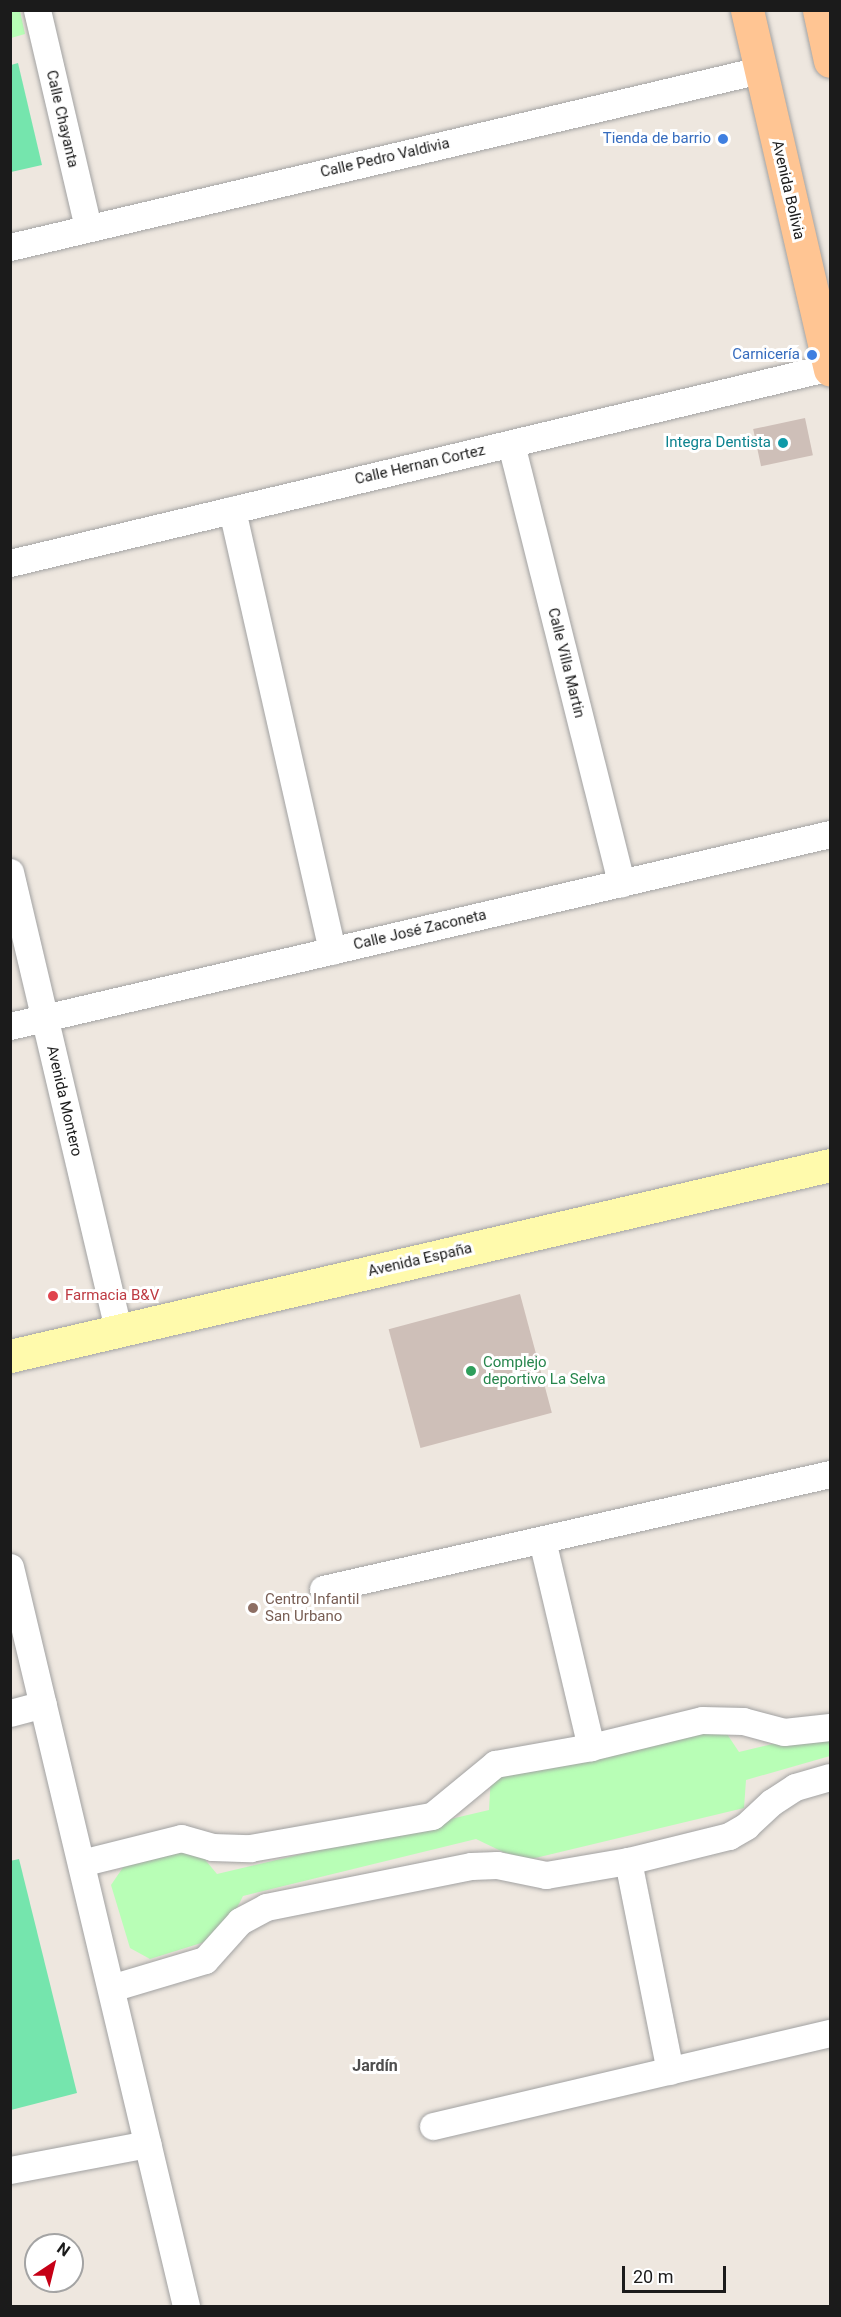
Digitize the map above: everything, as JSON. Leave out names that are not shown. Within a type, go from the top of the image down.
[{"type":"main road","name":"Avenida Bolivia","points":[[747,10],[830,368]]},
{"type":"main road","points":[[819,10],[831,61]]},
{"type":"street","name":"Calle Chayanta","points":[[37,10],[88,228]]},
{"type":"street","name":"Calle Pedro Valdivia","points":[[10,247],[760,70]]},
{"type":"street","name":"Calle Hernan Cortez","points":[[10,563],[830,368]]},
{"type":"street","name":"Calle Villa Martin","points":[[511,444],[621,883]]},
{"type":"street","points":[[232,510],[332,951]]},
{"type":"street","name":"Calle José Zaconeta","points":[[10,1026],[831,834]]},
{"type":"street","name":"Avenida Montero","points":[[10,872],[118,1330]]},
{"type":"street","name":"Avenida España","points":[[10,1356],[831,1165]]},
{"type":"street","points":[[323,1589],[831,1474]]},
{"type":"street","points":[[542,1540],[591,1747]]},
{"type":"street","points":[[10,1567],[186,2307]]},
{"type":"street","points":[[10,1713],[43,1704]]},
{"type":"street","points":[[81,1863],[181,1838],[212,1847],[250,1848],[432,1816],[495,1764],[591,1747],[702,1720],[743,1721],[784,1732],[831,1727]]},
{"type":"street","points":[[111,1988],[205,1960],[240,1921],[266,1907],[471,1866],[497,1865],[546,1875],[628,1862],[729,1836],[746,1826],[772,1802],[795,1786],[831,1777]]},
{"type":"street","points":[[628,1862],[670,2071]]},
{"type":"street","points":[[433,2126],[831,2033]]},
{"type":"street","points":[[10,2170],[148,2144]]},
{"type":"green space","points":[[10,11],[20,11],[25,34],[11,38]]},
{"type":"green space","points":[[18,63],[42,165],[11,172],[11,65]]},
{"type":"green space","points":[[719,1722],[739,1752],[830,1730],[830,1756],[746,1780],[744,1808],[527,1860],[476,1839],[243,1896],[234,1914],[214,1939],[150,1959],[130,1948],[111,1885],[128,1860],[192,1844],[217,1874],[489,1810],[491,1775]]},
{"type":"green space","points":[[19,1859],[77,2093],[11,2110],[10,1861]]},
{"type":"building","name":"Integra Dentista","points":[[805,418],[813,455],[761,466],[753,429]]},
{"type":"building","name":"Complejo deportivo La Selva","points":[[520,1294],[552,1413],[420,1448],[389,1329]]},
{"type":"place","name":"Tienda de barrio","points":[[723,139]]},
{"type":"place","name":"Carnicería","points":[[812,355]]},
{"type":"place","name":"Integra Dentista","points":[[783,443]]},
{"type":"place","name":"Farmacia B&V","points":[[53,1296]]},
{"type":"place","name":"Complejo deportivo La Selva","points":[[471,1371]]},
{"type":"place","name":"Centro Infantil San Urbano","points":[[253,1608]]},
{"type":"district","name":"Jardín","points":[[375,2066]]}]
